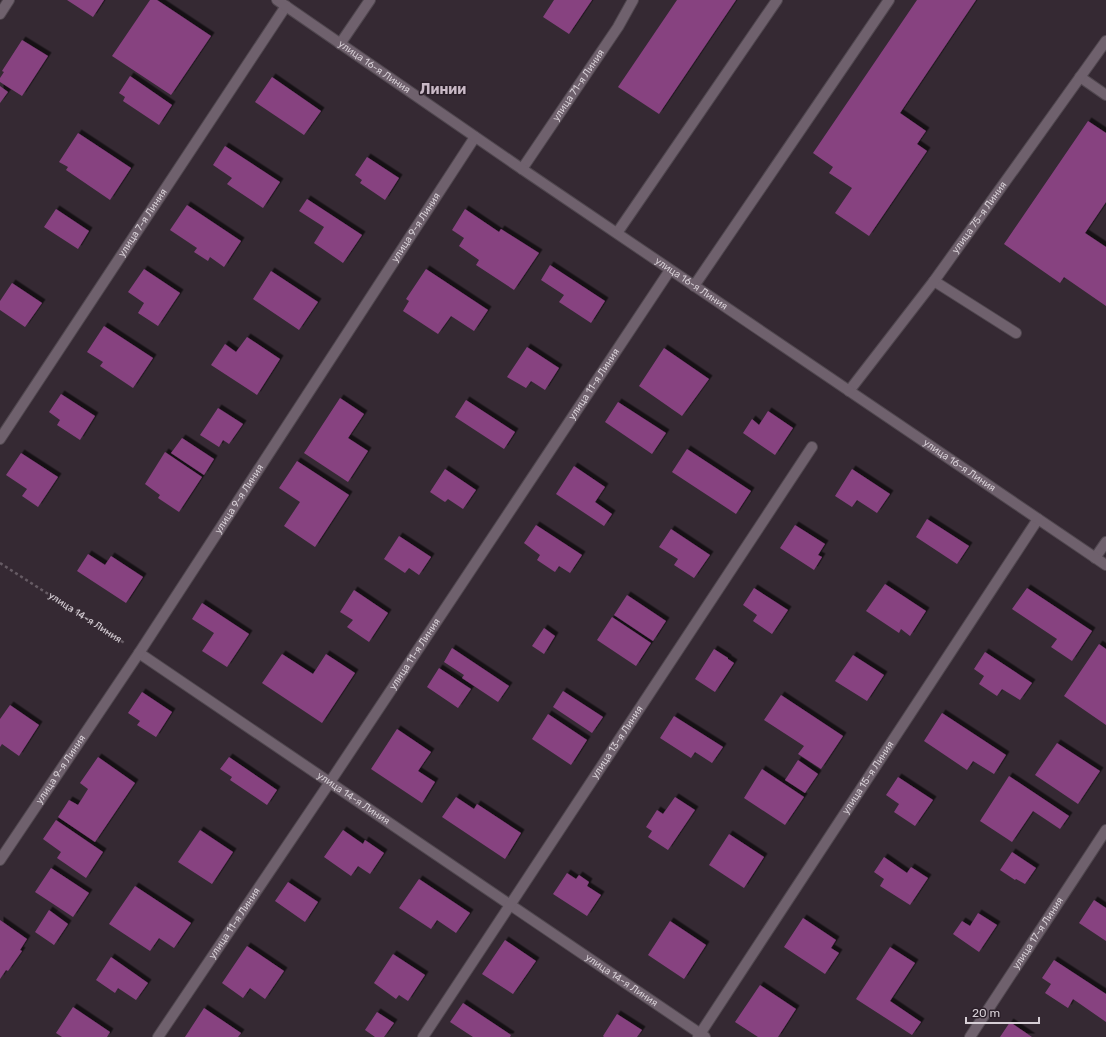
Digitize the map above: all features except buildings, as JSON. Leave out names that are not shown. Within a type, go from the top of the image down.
[{"type":"street","points":[[0,14],[9,0]]},
{"type":"street","name":"улица 16-я Линия","points":[[277,0],[670,270],[1106,565]]},
{"type":"street","points":[[340,44],[370,0]]},
{"type":"street","name":"улица 71-я Линия","points":[[522,169],[618,27],[632,0]]},
{"type":"street","points":[[617,233],[777,0]]},
{"type":"street","points":[[694,286],[889,0]]},
{"type":"street","name":"улица 7-я Линия","points":[[0,439],[286,6]]},
{"type":"street","name":"улица 75-я Линия","points":[[850,391],[934,281],[1106,42]]},
{"type":"street","points":[[1080,77],[1106,95]]},
{"type":"street","name":"улица 9-я Линия","points":[[0,860],[139,653],[475,137]]},
{"type":"street","name":"улица 11-я Линия","points":[[158,1037],[330,782],[670,270]]},
{"type":"street","points":[[934,281],[1016,333]]},
{"type":"street","name":"улица 13-я Линия","points":[[423,1037],[812,447]]},
{"type":"street","name":"улица 15-я Линия","points":[[701,1036],[1038,519]]},
{"type":"street","points":[[1095,558],[1106,542]]},
{"type":"street","name":"улица 14-я Линия","points":[[139,653],[701,1036]]},
{"type":"street","name":"улица 17-я Линия","points":[[970,1037],[1106,830]]},
{"type":"path","name":"улица 14-я Линия","points":[[0,562],[139,653]]},
{"type":"district","name":"Линии","points":[[443,89]]}]
